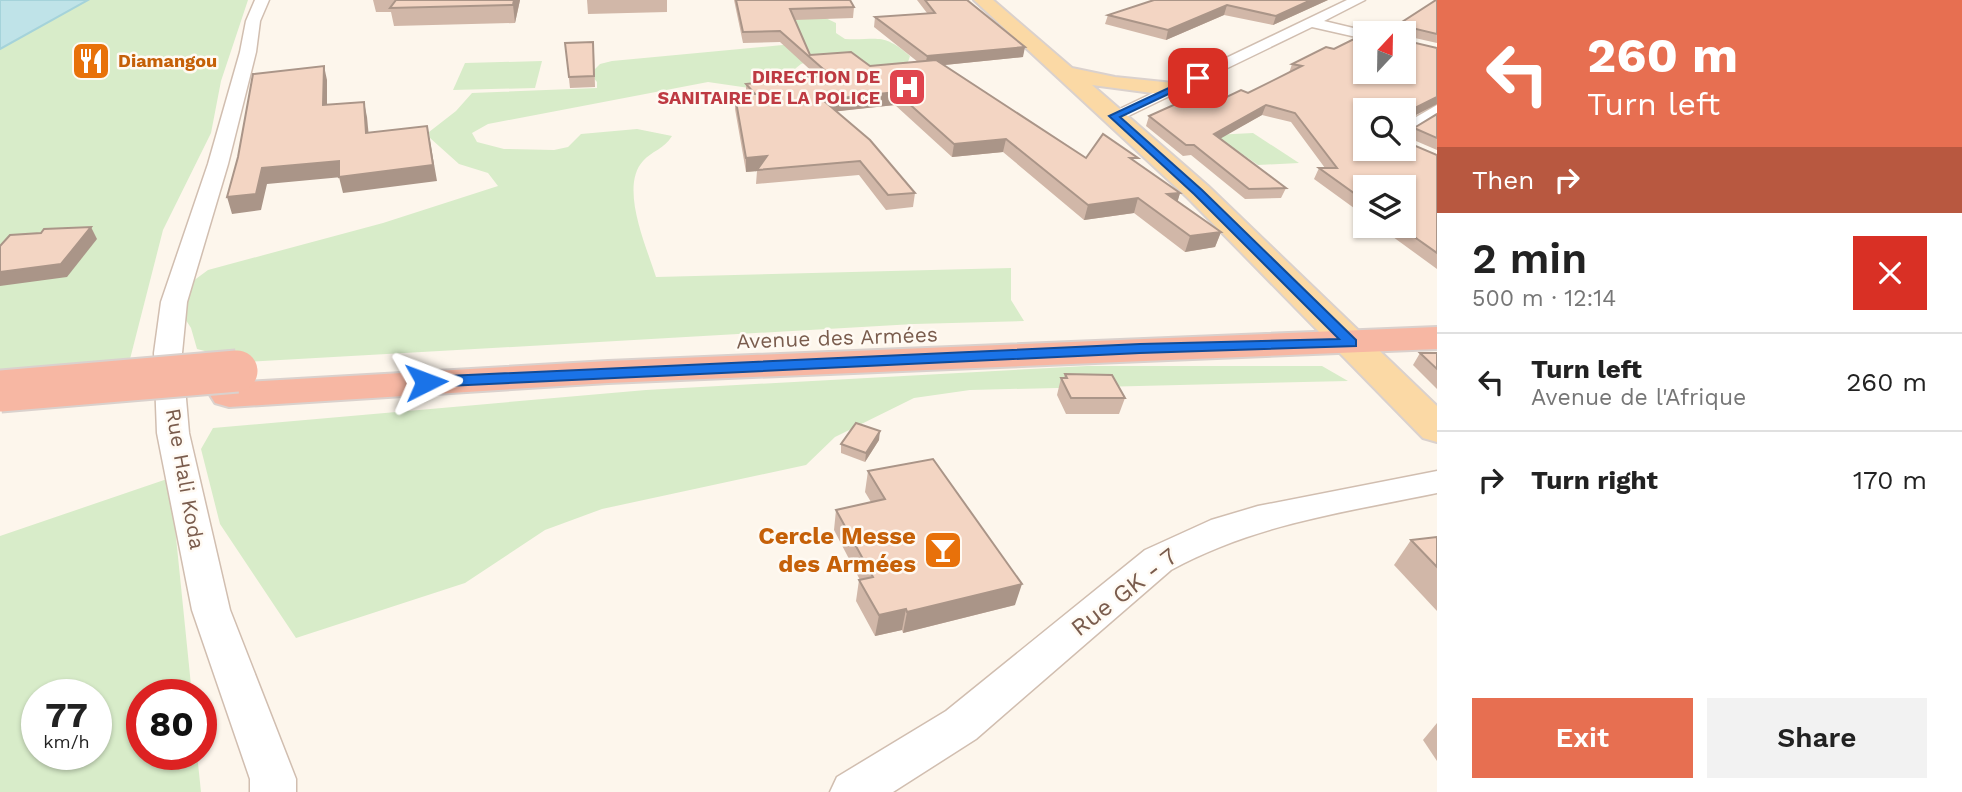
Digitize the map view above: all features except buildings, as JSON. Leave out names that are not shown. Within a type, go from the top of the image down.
[{"type":"highway","name":"Avenue des Armées","points":[[233,383],[429,370],[1140,348],[1342,334],[1437,322]]},
{"type":"highway","name":"Avenue des Armées","points":[[1342,334],[1437,338]]},
{"type":"highway","points":[[0,391],[233,383]]},
{"type":"highway","points":[[0,415],[233,383]]},
{"type":"main road","points":[[983,0],[1198,192],[1437,429]]},
{"type":"main road","points":[[1066,73],[1164,93]]},
{"type":"main road","points":[[1088,93],[1115,99],[1164,93]]},
{"type":"street","name":"Rue Hali Koda","points":[[262,0],[253,21],[248,52],[218,164],[174,302],[168,353],[173,433],[211,610],[282,788]]},
{"type":"street","points":[[1114,116],[1358,0]]},
{"type":"street","points":[[1312,23],[1353,32]]},
{"type":"street","points":[[1416,124],[1437,110]]},
{"type":"street","name":"Rue GK - 7","points":[[853,792],[961,724],[1158,561],[1192,540],[1258,519],[1437,482]]},
{"type":"green space","points":[[88,0],[248,0],[221,81],[211,133],[163,230],[129,363],[0,375],[0,49]]},
{"type":"green space","points":[[780,0],[790,1],[836,23],[836,33],[845,39],[879,39],[892,43],[910,56],[908,62],[917,67],[873,72],[832,54],[801,64],[785,77],[785,82],[763,90],[708,82],[488,124],[472,133],[477,142],[504,149],[554,150],[568,147],[581,134],[637,129],[672,136],[643,161],[636,172],[634,186],[637,218],[656,277],[1011,268],[1011,300],[1024,321],[914,324],[247,362],[197,349],[191,328],[182,314],[185,287],[208,270],[383,223],[498,186],[488,173],[459,164],[430,138],[429,132],[456,111],[472,93],[597,88],[597,82],[590,74],[600,64],[612,61],[793,44]]},
{"type":"green space","points":[[542,61],[535,88],[453,90],[465,63]]},
{"type":"green space","points":[[1253,133],[1299,163],[1258,165],[1214,135]]},
{"type":"green space","points":[[1087,366],[1322,366],[1348,381],[970,390],[914,398],[835,437],[806,465],[602,509],[545,530],[465,583],[296,638],[220,524],[201,449],[213,428],[646,390]]},
{"type":"green space","points":[[170,478],[190,679],[126,679],[126,770],[199,770],[201,792],[0,792],[0,536]]},
{"type":"water","points":[[0,0],[88,0],[0,49]]},
{"type":"place","name":"Diamangou","points":[[91,61]]},
{"type":"place","name":"DIRECTION DE SANITAIRE DE LA POLICE","points":[[907,87]]},
{"type":"place","name":"Cercle Messe des Armées","points":[[943,550]]},
{"type":"route","points":[[426,382],[1140,348],[1351,343],[1198,192],[1114,116],[1198,78]]}]
